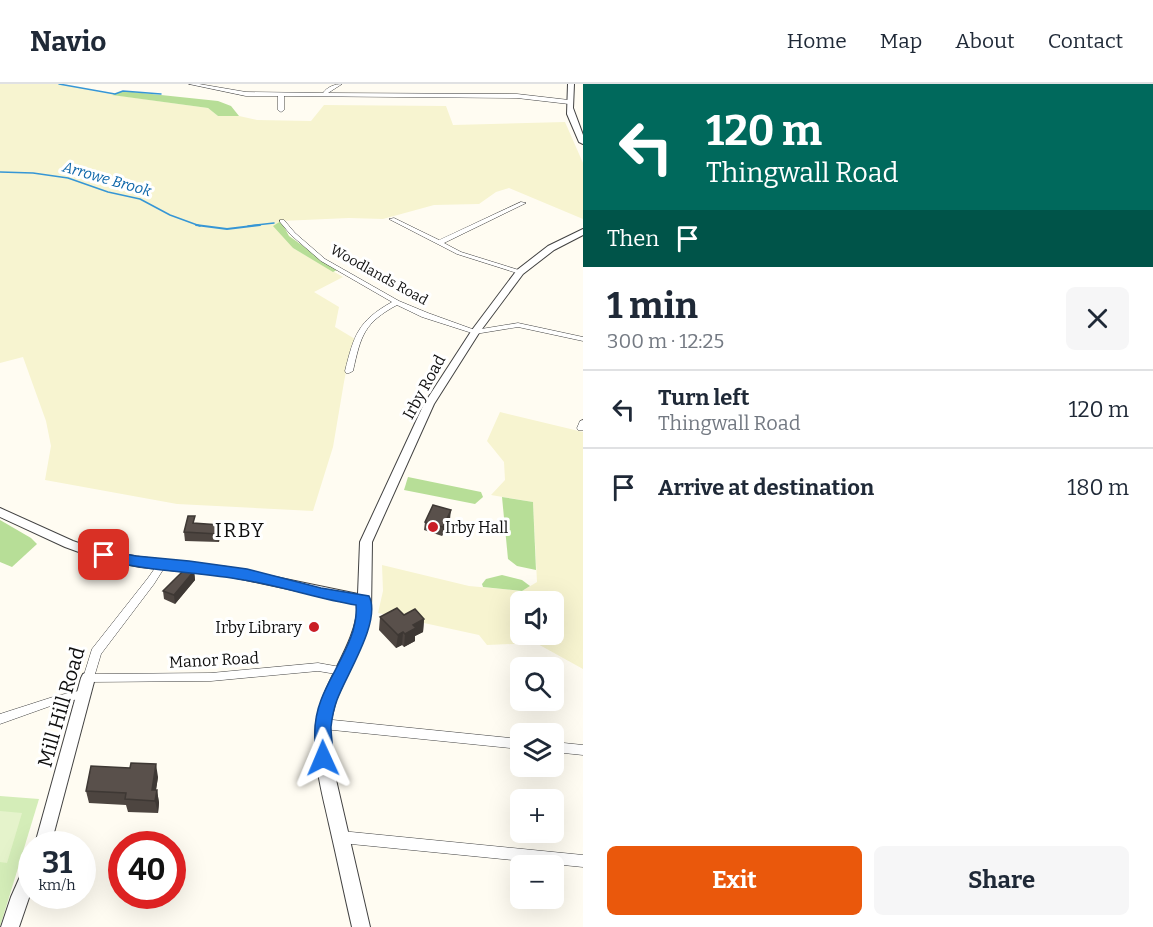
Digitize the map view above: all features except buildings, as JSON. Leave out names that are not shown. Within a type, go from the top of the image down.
[{"type":"street","points":[[191,84],[232,92],[517,96],[568,102]]},
{"type":"street","points":[[232,92],[240,84]]},
{"type":"street","points":[[325,94],[340,84]]},
{"type":"street","points":[[379,84],[380,95]]},
{"type":"street","points":[[448,84],[449,96]]},
{"type":"street","points":[[571,84],[568,102],[572,120],[583,142]]},
{"type":"street","points":[[282,94],[282,110]]},
{"type":"street","points":[[438,243],[516,204]]},
{"type":"street","points":[[392,219],[459,253],[520,272]]},
{"type":"street","name":"Woodlands Road","points":[[282,221],[293,234],[324,260],[397,302],[425,315],[475,332]]},
{"type":"street","name":"Irby Road","points":[[362,927],[323,758],[323,724],[329,700],[356,640],[364,612],[366,542],[429,404],[475,332],[520,272],[551,248],[583,232]]},
{"type":"street","points":[[349,371],[355,347],[369,318],[397,302]]},
{"type":"street","points":[[475,332],[518,325],[583,339]]},
{"type":"street","points":[[0,512],[79,548],[136,562],[163,563],[247,575],[321,594],[364,600]]},
{"type":"street","name":"Mill Hill Road","points":[[47,831],[96,652],[152,581],[163,563]]},
{"type":"street","name":"Manor Road","points":[[88,678],[211,677],[318,667],[342,672]]},
{"type":"street","points":[[0,719],[56,700],[83,694]]},
{"type":"street","points":[[323,724],[510,743]]},
{"type":"street","points":[[564,748],[583,750]]},
{"type":"street","points":[[341,837],[583,861]]},
{"type":"street","points":[[10,927],[18,900]]},
{"type":"shaded area","points":[[0,84],[59,84],[121,96],[208,108],[218,116],[239,116],[257,120],[311,121],[324,105],[446,106],[453,125],[565,122],[583,163],[583,219],[509,188],[496,192],[479,204],[434,205],[383,219],[281,221],[293,248],[343,277],[314,292],[339,307],[335,327],[355,339],[351,347],[333,447],[313,511],[177,504],[45,480],[51,446],[46,421],[23,357],[0,363]]},
{"type":"shaded area","points":[[500,412],[583,432],[583,669],[540,645],[564,645],[564,591],[522,591],[537,582],[533,502],[491,495],[505,480],[504,462],[487,441]]},
{"type":"shaded area","points":[[382,565],[469,586],[522,591],[510,591],[510,644],[487,645],[479,635],[378,613],[383,591]]},
{"type":"green space","points":[[123,91],[218,101],[231,106],[239,116],[218,116],[208,108],[112,95]]},
{"type":"green space","points":[[281,221],[289,236],[337,270],[333,272],[293,248],[273,226]]},
{"type":"green space","points":[[408,477],[481,492],[483,497],[475,504],[404,490]]},
{"type":"green space","points":[[502,497],[533,502],[536,570],[517,566],[508,559]]},
{"type":"green space","points":[[0,520],[37,544],[12,567],[0,562]]},
{"type":"green space","points":[[502,575],[522,580],[530,586],[522,591],[483,587],[482,584],[486,579]]},
{"type":"green space","points":[[0,796],[39,799],[29,831],[18,831],[18,868],[0,927]]},
{"type":"green space","points":[[0,811],[22,813],[7,863],[0,862]]},
{"type":"waterway","points":[[59,84],[115,94],[123,91],[161,94]]},
{"type":"waterway","name":"Arrowe Brook","points":[[0,172],[33,173],[68,178],[108,192],[140,199],[170,215],[198,225]]},
{"type":"waterway","name":"Arrowe Brook","points":[[248,226],[274,223]]},
{"type":"waterway","name":"Arrowe Brook","points":[[198,225],[227,229],[260,225]]},
{"type":"place","name":"Irby Hall","points":[[433,527]]},
{"type":"place","name":"Irby Library","points":[[314,627]]},
{"type":"district","name":"IRBY","points":[[240,530]]},
{"type":"route","points":[[104,555],[136,562],[189,566],[247,575],[321,594],[364,600],[364,612],[356,640],[329,700],[323,724],[323,758]]}]
